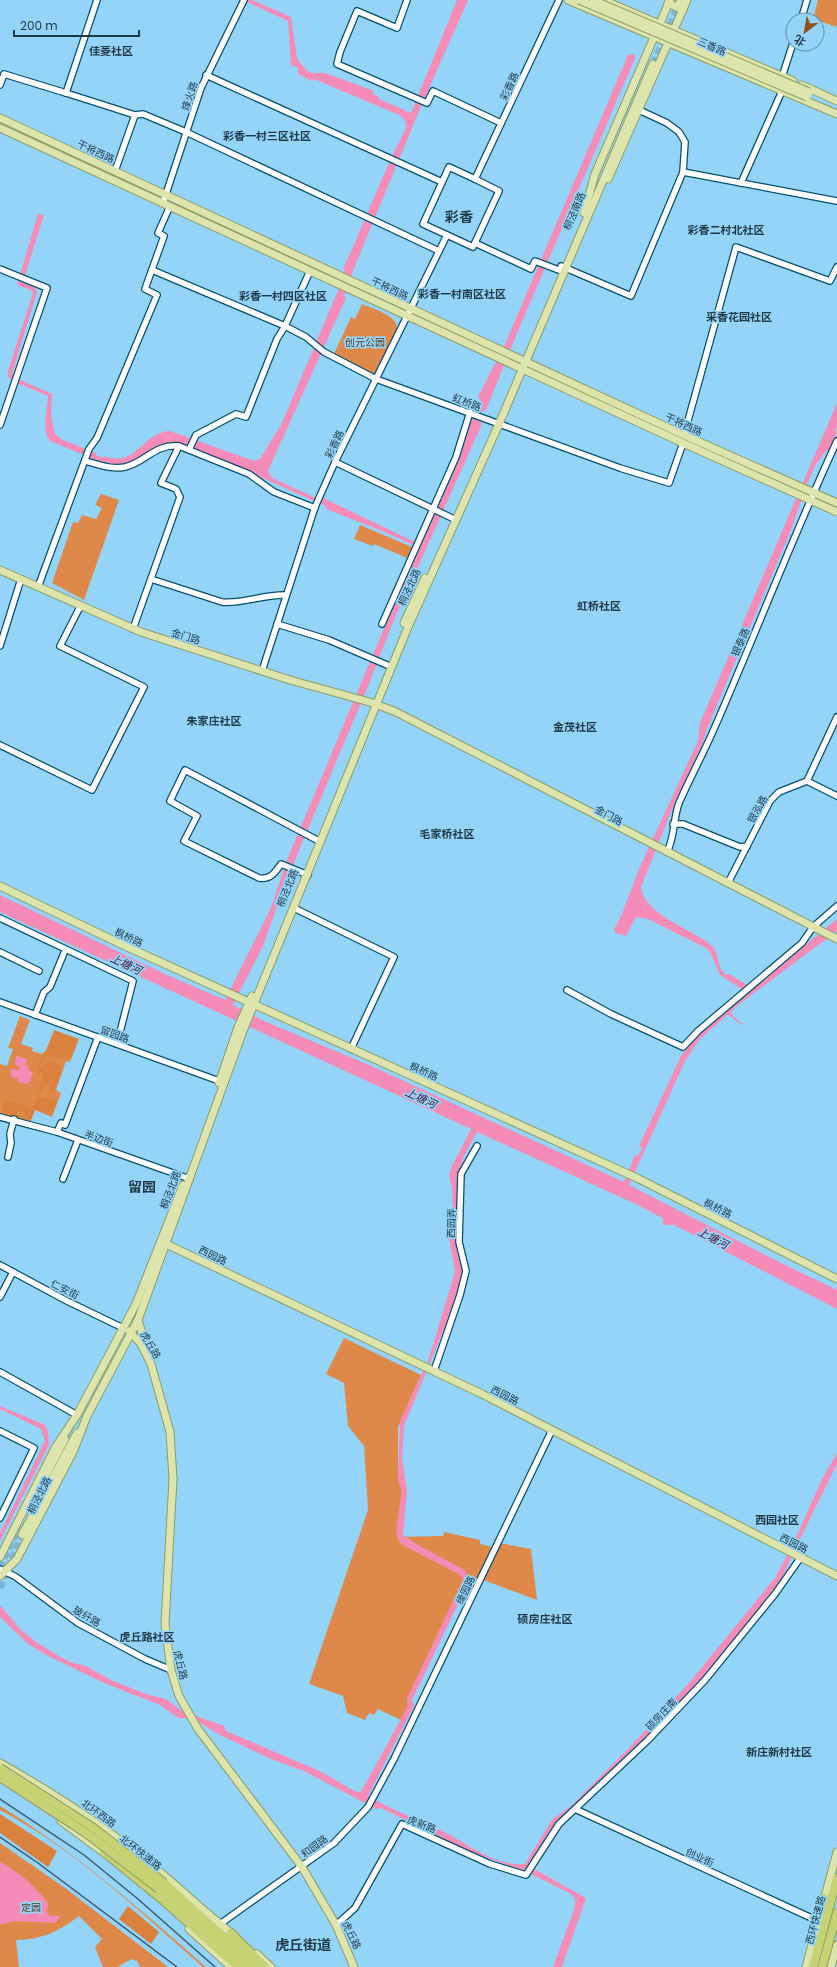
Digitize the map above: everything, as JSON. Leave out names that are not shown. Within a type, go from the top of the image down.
[{"type":"highway","name":"北环快速路","points":[[0,1768],[92,1826],[257,1967]]},
{"type":"highway","name":"北环快速路","points":[[0,1777],[48,1807],[162,1886],[246,1967]]},
{"type":"highway","points":[[104,1852],[238,1967]]},
{"type":"highway","name":"西环快速路","points":[[813,1967],[837,1878]]},
{"type":"highway","points":[[822,1933],[824,1898]]},
{"type":"highway","name":"西环快速路","points":[[822,1967],[837,1913]]},
{"type":"highway","points":[[828,1945],[837,1927]]},
{"type":"highway","points":[[231,1933],[265,1967]]},
{"type":"main road","points":[[568,0],[837,113]]},
{"type":"main road","name":"三香路","points":[[579,0],[808,94],[837,101]]},
{"type":"main road","name":"三香路","points":[[593,0],[808,94],[837,113]]},
{"type":"main road","points":[[603,0],[837,101]]},
{"type":"main road","points":[[586,213],[608,179],[639,110],[652,62],[654,36],[659,24],[676,3],[687,0]]},
{"type":"main road","points":[[586,213],[595,174],[652,62],[669,43],[674,30],[676,3]]},
{"type":"main road","name":"桐泾南路","points":[[520,369],[652,62]]},
{"type":"main road","name":"干将西路","points":[[0,118],[523,361],[837,503]]},
{"type":"main road","name":"干将西路","points":[[0,128],[683,444],[837,512]]},
{"type":"main road","name":"桐泾北路","points":[[251,1004],[294,908],[317,840],[373,704],[520,369]]},
{"type":"main road","name":"桐泾北路","points":[[163,1242],[138,1320],[86,1418],[19,1533],[77,1415],[136,1304],[163,1242],[188,1178],[241,1029],[306,874],[408,613],[497,423]]},
{"type":"main road","name":"金门路","points":[[0,570],[133,630],[373,704],[832,938],[837,944]]},
{"type":"main road","name":"金门路","points":[[658,850],[667,852],[816,930]]},
{"type":"main road","name":"枫桥路","points":[[0,886],[251,1004],[637,1178],[837,1279]]},
{"type":"main road","name":"西园路","points":[[163,1242],[552,1430],[837,1576]]},
{"type":"main road","points":[[138,1320],[151,1364]]},
{"type":"main road","name":"虎丘路","points":[[123,1328],[132,1332],[141,1344],[151,1364],[169,1426],[172,1452],[172,1479],[164,1616],[171,1670],[183,1705],[194,1723],[302,1867],[336,1925],[354,1967]]},
{"type":"main road","name":"桐泾北路","points":[[0,1557],[55,1448],[77,1415]]},
{"type":"main road","name":"桐泾北路","points":[[2,1572],[18,1559],[73,1452],[86,1418]]},
{"type":"main road","name":"北环西路","points":[[0,1762],[77,1809],[117,1838],[158,1870],[271,1967]]},
{"type":"main road","points":[[0,1782],[26,1798],[104,1852],[231,1967]]},
{"type":"main road","points":[[26,1798],[36,1783]]},
{"type":"main road","points":[[806,1967],[837,1852]]},
{"type":"main road","points":[[831,1967],[837,1945]]},
{"type":"street","points":[[66,93],[97,0]]},
{"type":"street","points":[[407,0],[397,28],[357,11],[340,52],[337,64],[427,103],[433,91],[501,123]]},
{"type":"street","name":"彩香路","points":[[475,179],[559,0]]},
{"type":"street","points":[[803,12],[807,0]]},
{"type":"street","name":"烽火路","points":[[163,203],[206,75],[243,1]]},
{"type":"street","points":[[782,77],[790,52]]},
{"type":"street","points":[[0,85],[4,74],[135,115],[143,114],[186,132],[439,251]]},
{"type":"street","points":[[206,75],[442,182]]},
{"type":"street","points":[[741,183],[782,91]]},
{"type":"street","points":[[475,243],[531,269],[536,261],[548,266],[562,269],[631,296],[683,172],[686,142],[682,136],[662,120],[639,110]]},
{"type":"street","points":[[115,171],[135,115]]},
{"type":"street","points":[[449,167],[499,191],[474,247],[423,224],[442,182],[449,167]]},
{"type":"street","points":[[683,172],[837,201]]},
{"type":"street","points":[[38,587],[89,449],[97,438],[157,295],[145,289],[164,236],[158,233],[170,206]]},
{"type":"street","name":"彩香路","points":[[262,671],[315,507],[335,462],[447,235]]},
{"type":"street","points":[[684,435],[736,247],[830,281],[837,267]]},
{"type":"street","points":[[0,270],[47,288],[0,425]]},
{"type":"street","name":"虹桥路","points":[[152,270],[285,326],[324,352],[376,379],[620,468],[669,483],[683,444]]},
{"type":"street","points":[[190,449],[196,435],[236,414],[246,417],[277,339],[285,326],[310,271]]},
{"type":"street","points":[[382,624],[475,414]]},
{"type":"street","name":"银泰路","points":[[667,852],[671,843],[673,824],[678,805],[714,730],[810,492],[836,448],[837,441]]},
{"type":"street","points":[[85,461],[110,467],[124,467],[156,449],[167,446],[179,446],[190,449],[249,474],[274,492],[315,507]]},
{"type":"street","points":[[133,630],[180,497],[176,489],[161,483],[179,446]]},
{"type":"street","points":[[335,462],[452,518]]},
{"type":"street","points":[[0,646],[21,579]]},
{"type":"street","points":[[151,579],[222,602],[234,603],[276,594],[286,595]]},
{"type":"street","points":[[0,745],[92,790],[144,687],[60,646],[80,607]]},
{"type":"street","points":[[277,624],[329,640],[387,665]]},
{"type":"street","points":[[837,717],[807,781],[837,796]]},
{"type":"street","points":[[306,874],[281,864],[271,877],[265,879],[259,878],[184,841],[197,816],[170,801],[185,770],[317,840]]},
{"type":"street","name":"银泓路","points":[[728,884],[770,801],[779,792],[807,781]]},
{"type":"street","points":[[673,824],[683,824],[740,847],[747,846]]},
{"type":"street","points":[[567,990],[611,1014],[683,1047],[698,1030],[802,943],[816,930],[837,906]]},
{"type":"street","points":[[294,908],[394,957],[351,1049]]},
{"type":"street","points":[[0,918],[133,980],[117,1044]]},
{"type":"street","points":[[0,952],[38,971]]},
{"type":"street","points":[[35,1015],[64,953]]},
{"type":"street","name":"留园路","points":[[0,1002],[222,1082]]},
{"type":"street","points":[[57,1132],[61,1123],[65,1125],[98,1037]]},
{"type":"street","name":"半边街","points":[[1,1118],[14,1119],[57,1132],[188,1178]]},
{"type":"street","points":[[8,1157],[11,1143],[10,1134],[14,1119]]},
{"type":"street","points":[[63,1179],[78,1140]]},
{"type":"street","name":"西园弄","points":[[428,1369],[460,1295],[466,1271],[459,1242],[461,1174],[477,1146]]},
{"type":"street","name":"仁安街","points":[[0,1265],[123,1328]]},
{"type":"street","points":[[0,1297],[13,1272]]},
{"type":"street","points":[[0,1372],[77,1415]]},
{"type":"street","name":"缘园路","points":[[394,1759],[552,1430]]},
{"type":"street","points":[[0,1431],[34,1448],[0,1518]]},
{"type":"street","name":"硕房庄南","points":[[527,1874],[559,1824],[648,1740],[705,1680],[775,1594],[801,1557]]},
{"type":"street","name":"玻纤路","points":[[2,1572],[78,1623],[145,1659],[171,1670]]},
{"type":"street","name":"和园路","points":[[220,1924],[334,1843],[368,1807],[394,1759]]},
{"type":"street","name":"创业街","points":[[575,1809],[818,1921]]},
{"type":"street","name":"虎新路","points":[[336,1925],[355,1908],[402,1824],[490,1864],[527,1874]]},
{"type":"green space","points":[[818,0],[837,0],[837,27],[825,23],[825,12],[815,12]]},
{"type":"green space","name":"创元公园","points":[[362,304],[389,316],[394,320],[397,329],[374,376],[333,356],[351,317],[355,319]]},
{"type":"green space","points":[[101,494],[119,500],[84,600],[52,583],[73,522],[78,523],[82,515],[96,519],[102,508],[95,505]]},
{"type":"green space","points":[[360,525],[412,547],[407,558],[374,544],[373,546],[354,539]]},
{"type":"green space","points":[[20,1016],[30,1020],[21,1044],[33,1048],[32,1051],[42,1054],[46,1050],[54,1030],[79,1039],[70,1062],[66,1061],[56,1090],[61,1093],[52,1117],[35,1110],[30,1123],[0,1113],[0,1064],[7,1066],[13,1049],[8,1048]]},
{"type":"green space","points":[[344,1338],[421,1375],[398,1427],[398,1480],[402,1490],[397,1537],[443,1536],[444,1532],[480,1540],[480,1544],[492,1547],[494,1542],[531,1549],[537,1600],[478,1578],[471,1580],[469,1584],[462,1583],[407,1699],[408,1706],[401,1720],[378,1709],[374,1715],[369,1713],[365,1720],[347,1713],[343,1696],[309,1684],[368,1510],[364,1446],[348,1426],[344,1383],[326,1374]]},
{"type":"green space","points":[[0,1806],[55,1842],[81,1862],[55,1844],[0,1810]]},
{"type":"green space","name":"定园","points":[[0,1843],[65,1888],[168,1967],[140,1967],[137,1961],[132,1959],[117,1967],[103,1967],[95,1947],[102,1939],[79,1916],[50,1934],[25,1940],[16,1940],[19,1967],[0,1967]]},
{"type":"green space","points":[[106,1882],[132,1903],[206,1967],[203,1967]]},
{"type":"shaded area","points":[[55,1031],[78,1039],[70,1058],[67,1059],[74,1040],[67,1058],[58,1053],[52,1053],[48,1049]]},
{"type":"shaded area","points":[[47,1050],[51,1054],[58,1054],[64,1058],[49,1056],[44,1058],[40,1066],[43,1067],[52,1061],[62,1066],[58,1071],[52,1066],[46,1069],[51,1078],[50,1085],[46,1085],[43,1087],[42,1092],[37,1093],[43,1078],[42,1073],[37,1072],[42,1057]]},
{"type":"shaded area","points":[[51,1067],[59,1072],[63,1067],[53,1092],[50,1089],[52,1081],[47,1070]]},
{"type":"shaded area","points":[[38,1097],[57,1100],[52,1115],[32,1108]]},
{"type":"shaded area","points":[[5,1101],[24,1104],[35,1110],[31,1120],[23,1118],[25,1115],[24,1112],[20,1112],[19,1110],[16,1114],[26,1121],[1,1114]]},
{"type":"shaded area","points":[[0,1814],[57,1851],[48,1867],[0,1833]]},
{"type":"shaded area","points":[[128,1906],[159,1932],[151,1944],[119,1919]]},
{"type":"water","name":"上塘河","points":[[243,0],[252,0],[291,17],[297,58],[306,70],[312,73],[325,73],[374,91],[373,94],[379,97],[379,99],[411,113],[457,0],[468,0],[419,111],[352,273],[344,296],[346,298],[268,471],[272,478],[316,498],[317,495],[419,544],[473,417],[478,410],[476,408],[480,398],[478,397],[506,342],[628,55],[634,54],[635,58],[515,338],[486,410],[481,412],[478,418],[482,424],[391,627],[369,684],[286,881],[263,946],[233,1005],[264,1021],[369,1065],[624,1182],[635,1155],[638,1156],[642,1148],[639,1146],[681,1056],[698,1034],[743,990],[720,975],[710,952],[706,948],[648,919],[636,917],[626,936],[615,933],[614,929],[622,914],[639,869],[698,741],[700,723],[837,403],[837,426],[835,431],[837,432],[829,450],[827,450],[816,464],[809,479],[791,530],[706,731],[703,742],[672,809],[641,887],[644,897],[659,913],[703,939],[714,948],[720,967],[726,975],[729,974],[752,988],[837,919],[837,931],[734,1008],[731,1014],[742,1024],[741,1025],[727,1015],[700,1039],[685,1061],[629,1185],[837,1290],[837,1309],[674,1225],[666,1225],[662,1223],[664,1219],[640,1206],[477,1132],[464,1156],[458,1174],[462,1270],[461,1281],[455,1302],[404,1426],[402,1458],[407,1491],[403,1535],[418,1545],[465,1570],[469,1581],[412,1700],[414,1706],[368,1796],[448,1834],[480,1852],[514,1864],[525,1864],[552,1820],[572,1805],[628,1749],[689,1683],[775,1578],[794,1542],[822,1479],[837,1453],[837,1464],[779,1585],[703,1679],[657,1728],[557,1823],[529,1866],[586,1898],[562,1967],[553,1967],[575,1907],[575,1899],[571,1894],[525,1871],[473,1853],[381,1808],[376,1809],[304,1771],[273,1760],[220,1735],[200,1723],[185,1718],[178,1718],[160,1705],[104,1683],[44,1654],[27,1643],[0,1617],[0,1605],[20,1629],[36,1642],[70,1662],[86,1666],[111,1680],[146,1694],[166,1699],[182,1711],[224,1726],[226,1731],[322,1772],[354,1791],[361,1792],[408,1706],[407,1699],[463,1580],[460,1575],[401,1544],[397,1537],[396,1530],[402,1490],[398,1480],[400,1421],[428,1361],[455,1272],[448,1231],[453,1212],[452,1188],[449,1175],[471,1129],[0,912],[0,895],[167,975],[225,1000],[270,910],[289,855],[418,547],[380,530],[326,509],[327,507],[204,452],[177,443],[164,444],[127,464],[109,465],[89,458],[50,441],[47,436],[45,425],[48,396],[13,381],[8,377],[8,371],[33,293],[31,290],[17,285],[38,214],[44,215],[23,282],[34,286],[37,292],[12,374],[16,378],[52,394],[51,416],[55,434],[63,440],[96,453],[96,455],[103,458],[104,456],[115,458],[124,457],[132,454],[152,437],[160,433],[170,431],[254,461],[260,459],[282,423],[337,293],[345,270],[343,269],[389,163],[406,128],[406,123],[399,115],[314,79],[312,81],[298,74],[298,68],[291,65],[288,21]]},
{"type":"water","points":[[16,1056],[27,1059],[25,1065],[29,1066],[28,1070],[34,1073],[32,1074],[30,1082],[27,1083],[34,1093],[27,1084],[18,1082],[18,1077],[15,1079],[11,1076],[10,1071],[13,1069],[19,1070],[19,1067],[15,1064]]},
{"type":"water","points":[[0,1406],[45,1425],[48,1432],[49,1445],[0,1541],[0,1533],[45,1441],[41,1429],[0,1409]]},
{"type":"water","points":[[0,1862],[21,1875],[39,1892],[49,1905],[46,1910],[50,1916],[61,1916],[55,1923],[14,1921],[0,1925]]},
{"type":"tunnel","points":[[653,64],[679,4]]},
{"type":"tunnel","points":[[0,1568],[15,1534]]},
{"type":"tunnel","points":[[0,1588],[22,1535]]},
{"type":"railway","points":[[0,1799],[84,1855],[138,1899],[215,1967]]},
{"type":"railway","points":[[0,1837],[38,1863],[177,1967]]},
{"type":"district","name":"佳菱社区","points":[[111,51]]},
{"type":"district","name":"彩香一村三区社区","points":[[267,136]]},
{"type":"district","name":"彩香","points":[[459,217]]},
{"type":"district","name":"彩香二村北社区","points":[[726,230]]},
{"type":"district","name":"彩香一村南区社区","points":[[462,294]]},
{"type":"district","name":"彩香一村四区社区","points":[[283,296]]},
{"type":"district","name":"采香花园社区","points":[[739,317]]},
{"type":"district","name":"虹桥社区","points":[[599,606]]},
{"type":"district","name":"朱家庄社区","points":[[214,721]]},
{"type":"district","name":"金茂社区","points":[[575,727]]},
{"type":"district","name":"毛家桥社区","points":[[447,834]]},
{"type":"district","name":"留园","points":[[142,1187]]},
{"type":"district","name":"西园社区","points":[[777,1520]]},
{"type":"district","name":"硕房庄社区","points":[[545,1619]]},
{"type":"district","name":"虎丘路社区","points":[[147,1637]]},
{"type":"district","name":"新庄新村社区","points":[[779,1752]]},
{"type":"district","name":"虎丘街道","points":[[303,1945]]}]
